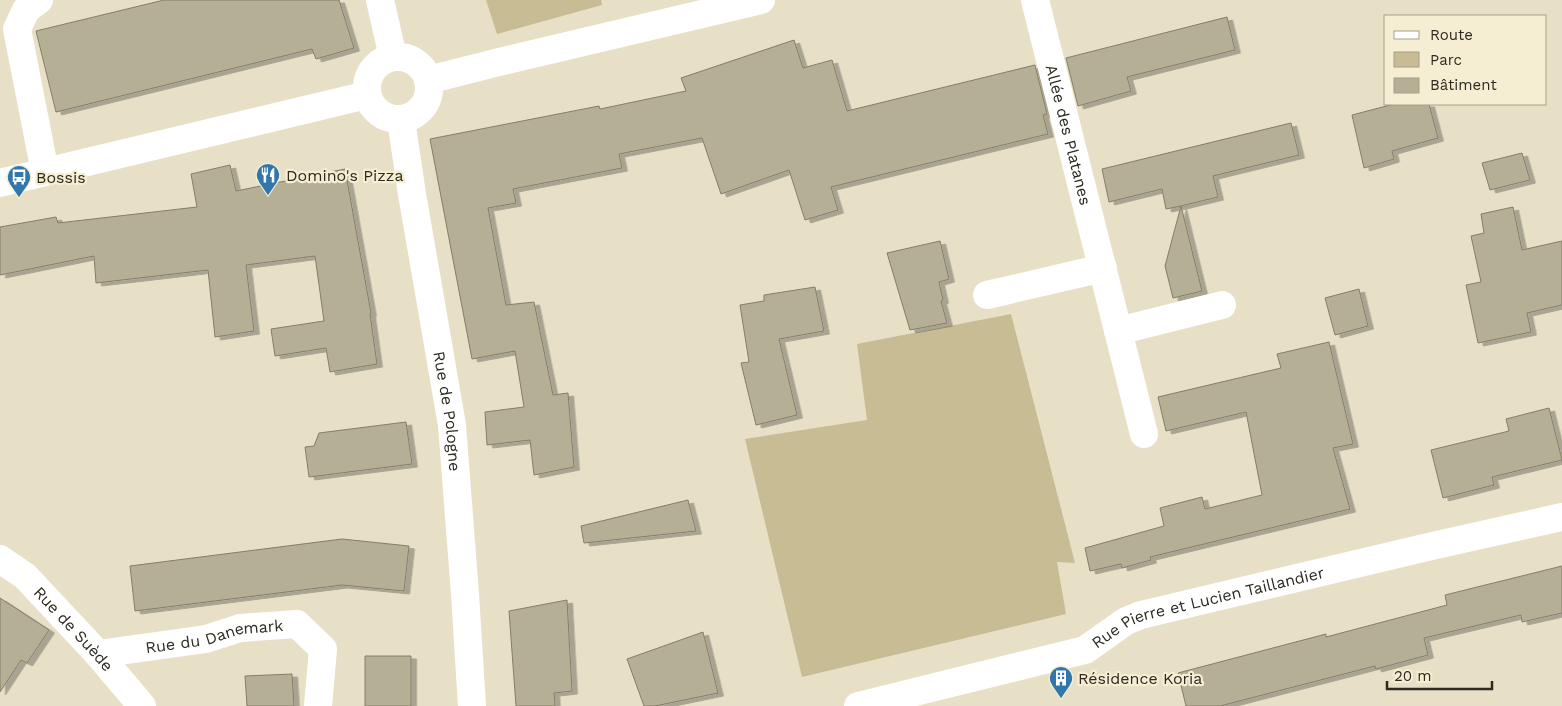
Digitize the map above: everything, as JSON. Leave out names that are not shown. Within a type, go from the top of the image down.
[{"type":"street","points":[[39,0],[26,10],[17,28],[45,172]]},
{"type":"street","points":[[380,0],[393,57]]},
{"type":"street","points":[[428,80],[761,0]]},
{"type":"street","name":"Allée des Platanes","points":[[1035,0],[1144,434]]},
{"type":"street","points":[[393,57],[402,57],[418,65],[428,80],[427,102],[412,117],[401,120],[383,116],[376,111],[370,104],[367,95],[366,85],[369,75],[383,61],[393,57]]},
{"type":"street","points":[[0,183],[367,95]]},
{"type":"street","name":"Rue de Pologne","points":[[401,120],[452,425],[472,706]]},
{"type":"street","points":[[987,295],[1103,268]]},
{"type":"street","points":[[1118,331],[1222,305]]},
{"type":"street","name":"Rue Pierre et Lucien Taillandier","points":[[858,706],[1085,650],[1126,621],[1141,615],[1562,517]]},
{"type":"street","name":"Rue de Suède","points":[[0,559],[25,576],[98,654],[142,706]]},
{"type":"street","name":"Rue du Danemark","points":[[98,654],[206,639],[240,628],[297,624],[324,649],[318,706]]},
{"type":"green space","points":[[486,0],[601,0],[602,5],[497,34]]},
{"type":"green space","points":[[1011,314],[1075,563],[1057,562],[1066,614],[802,677],[745,439],[867,420],[857,344]]},
{"type":"building","points":[[164,0],[339,0],[354,48],[316,59],[312,49],[56,112],[36,31]]},
{"type":"building","points":[[1227,17],[1235,50],[1127,77],[1131,91],[1078,106],[1066,58]]},
{"type":"building","points":[[794,40],[803,68],[832,60],[847,111],[1035,65],[1047,114],[1043,115],[1048,134],[831,187],[838,210],[805,220],[789,170],[721,194],[702,138],[619,154],[622,168],[513,189],[516,203],[488,208],[506,305],[534,302],[553,395],[568,393],[574,467],[534,475],[530,440],[487,445],[485,412],[524,407],[515,351],[472,359],[430,139],[599,106],[600,109],[686,91],[681,78]]},
{"type":"building","points":[[1390,105],[1429,105],[1438,138],[1392,151],[1394,159],[1364,168],[1352,115]]},
{"type":"building","points":[[1291,123],[1299,155],[1213,176],[1218,197],[1166,209],[1162,189],[1109,202],[1102,169]]},
{"type":"building","points":[[1522,153],[1530,180],[1490,190],[1482,163]]},
{"type":"building","points":[[230,165],[236,191],[345,169],[371,313],[377,364],[330,372],[326,348],[275,356],[271,329],[324,321],[315,256],[246,265],[254,331],[215,337],[208,270],[96,283],[94,256],[0,275],[0,227],[56,217],[58,223],[197,207],[191,174]]},
{"type":"building","points":[[1181,206],[1202,291],[1173,298],[1165,266]]},
{"type":"building","points":[[1513,207],[1522,250],[1562,241],[1562,305],[1527,313],[1531,332],[1478,343],[1466,285],[1481,282],[1471,236],[1484,233],[1481,214]]},
{"type":"building","points":[[940,241],[949,279],[939,282],[943,300],[941,301],[947,323],[910,330],[887,253]]},
{"type":"building","points":[[815,287],[824,331],[779,339],[797,415],[756,425],[741,363],[749,362],[740,305],[764,301],[764,295]]},
{"type":"building","points":[[1359,289],[1368,326],[1335,335],[1325,298]]},
{"type":"building","points":[[1329,342],[1353,444],[1333,448],[1350,509],[1150,557],[1151,560],[1122,568],[1121,564],[1090,571],[1085,548],[1164,526],[1160,508],[1202,497],[1205,509],[1262,495],[1246,412],[1166,431],[1158,397],[1281,368],[1277,354]]},
{"type":"building","points":[[1549,408],[1562,460],[1492,477],[1494,485],[1443,498],[1431,450],[1509,431],[1506,419]]},
{"type":"building","points":[[406,422],[412,464],[309,477],[305,447],[314,446],[319,433]]},
{"type":"building","points":[[688,500],[696,531],[584,543],[581,526]]},
{"type":"building","points":[[342,539],[409,546],[404,591],[342,585],[135,611],[130,566]]},
{"type":"building","points":[[1562,566],[1562,613],[1522,622],[1521,615],[1424,638],[1428,655],[1376,669],[1375,666],[1220,706],[1186,706],[1178,673],[1326,634],[1326,637],[1447,605],[1445,595]]},
{"type":"building","points":[[0,598],[49,630],[27,663],[21,660],[0,692]]},
{"type":"building","points":[[567,600],[572,691],[554,693],[555,706],[516,706],[509,611]]},
{"type":"building","points":[[703,632],[718,693],[655,706],[644,706],[627,659]]},
{"type":"building","points":[[365,656],[411,656],[411,706],[365,706]]},
{"type":"building","points":[[292,674],[294,706],[247,706],[245,676]]},
{"type":"place","name":"Domino's Pizza","points":[[268,196]]},
{"type":"place","name":"Bossis","points":[[19,198]]},
{"type":"place","name":"Résidence Koria","points":[[1061,699]]}]
